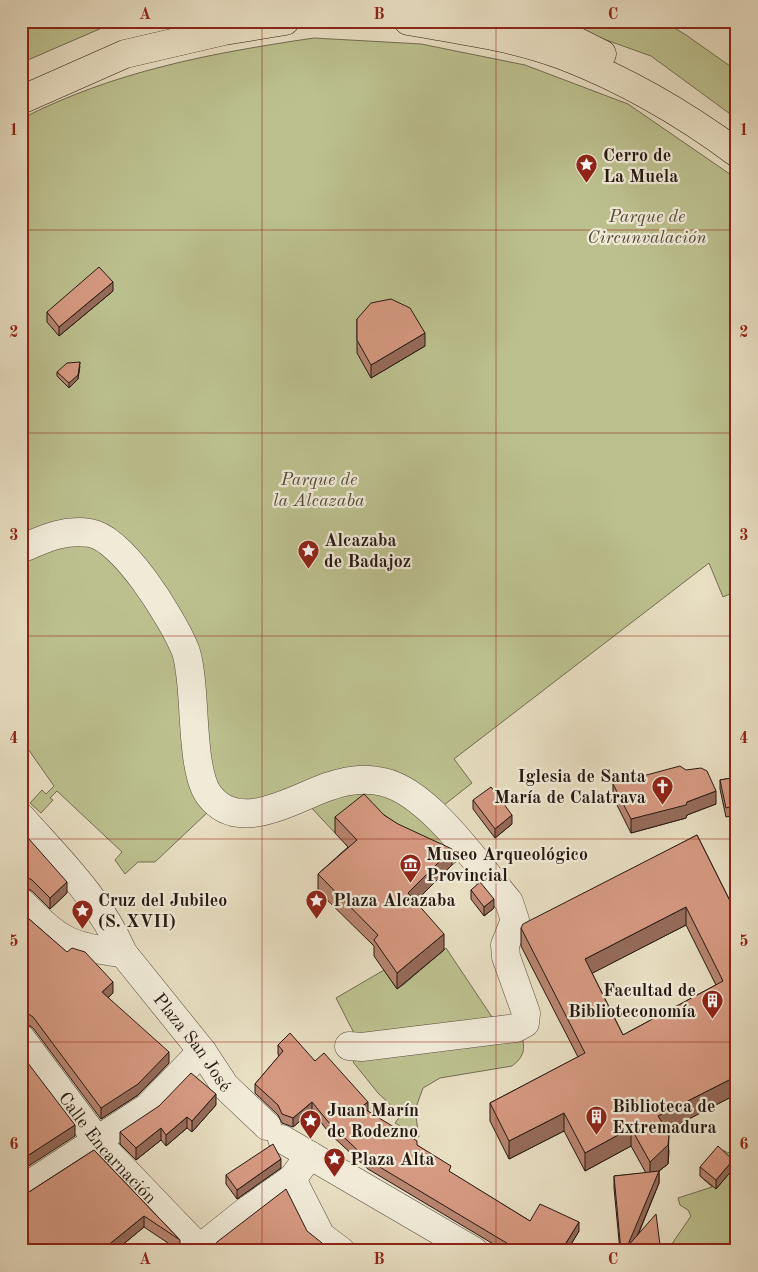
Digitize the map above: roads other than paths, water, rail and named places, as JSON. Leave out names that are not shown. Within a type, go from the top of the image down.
[{"type":"main road","points":[[21,80],[118,39],[190,21]]},
{"type":"main road","points":[[21,100],[125,54],[224,31],[285,21]]},
{"type":"main road","points":[[408,21],[490,35],[563,55],[625,82],[698,124],[737,153]]},
{"type":"main road","points":[[513,21],[568,37],[704,107],[737,132]]},
{"type":"street","points":[[21,549],[52,536],[68,532],[92,533],[111,543],[132,564],[174,626],[185,649],[192,690],[199,772],[208,795],[228,811],[254,813],[287,804],[328,787],[360,779],[383,782],[408,791],[436,816],[510,902],[514,920],[505,945],[506,957],[526,1013],[526,1023],[516,1028],[488,1032],[362,1047],[349,1046]]},
{"type":"street","name":"Plaza San José","points":[[21,817],[84,888],[114,934],[123,953],[202,1052],[225,1086],[275,1132],[310,1155],[474,1251]]},
{"type":"street","points":[[21,902],[47,927],[70,942],[84,948],[123,953]]},
{"type":"street","name":"Calle Encarnación","points":[[21,1038],[98,1141],[201,1250]]},
{"type":"street","points":[[21,1190],[148,1107],[202,1052]]},
{"type":"street","points":[[201,1250],[292,1179],[310,1155]]},
{"type":"street","points":[[292,1179],[323,1246]]},
{"type":"place","name":"Cerro de La Muela","points":[[587,184]]},
{"type":"place","name":"Alcazaba de Badajoz","points":[[308,569]]},
{"type":"place","name":"Iglesia de Santa María de Calatrava","points":[[662,805]]},
{"type":"place","name":"Museo Arqueológico Provincial","points":[[410,883]]},
{"type":"place","name":"Plaza Alcazaba","points":[[317,919]]},
{"type":"place","name":"Cruz del Jubileo (S. XVII)","points":[[82,929]]},
{"type":"place","name":"Facultad de Biblioteconomía","points":[[712,1019]]},
{"type":"place","name":"Biblioteca de Extremadura","points":[[596,1135]]},
{"type":"place","name":"Juan Marín de Rodezno","points":[[311,1139]]},
{"type":"place","name":"Plaza Alta","points":[[334,1178]]},
{"type":"park label","name":"Parque de Circunvalación","points":[[647,226]]},
{"type":"park label","name":"Parque de la Alcazaba","points":[[319,489]]}]
